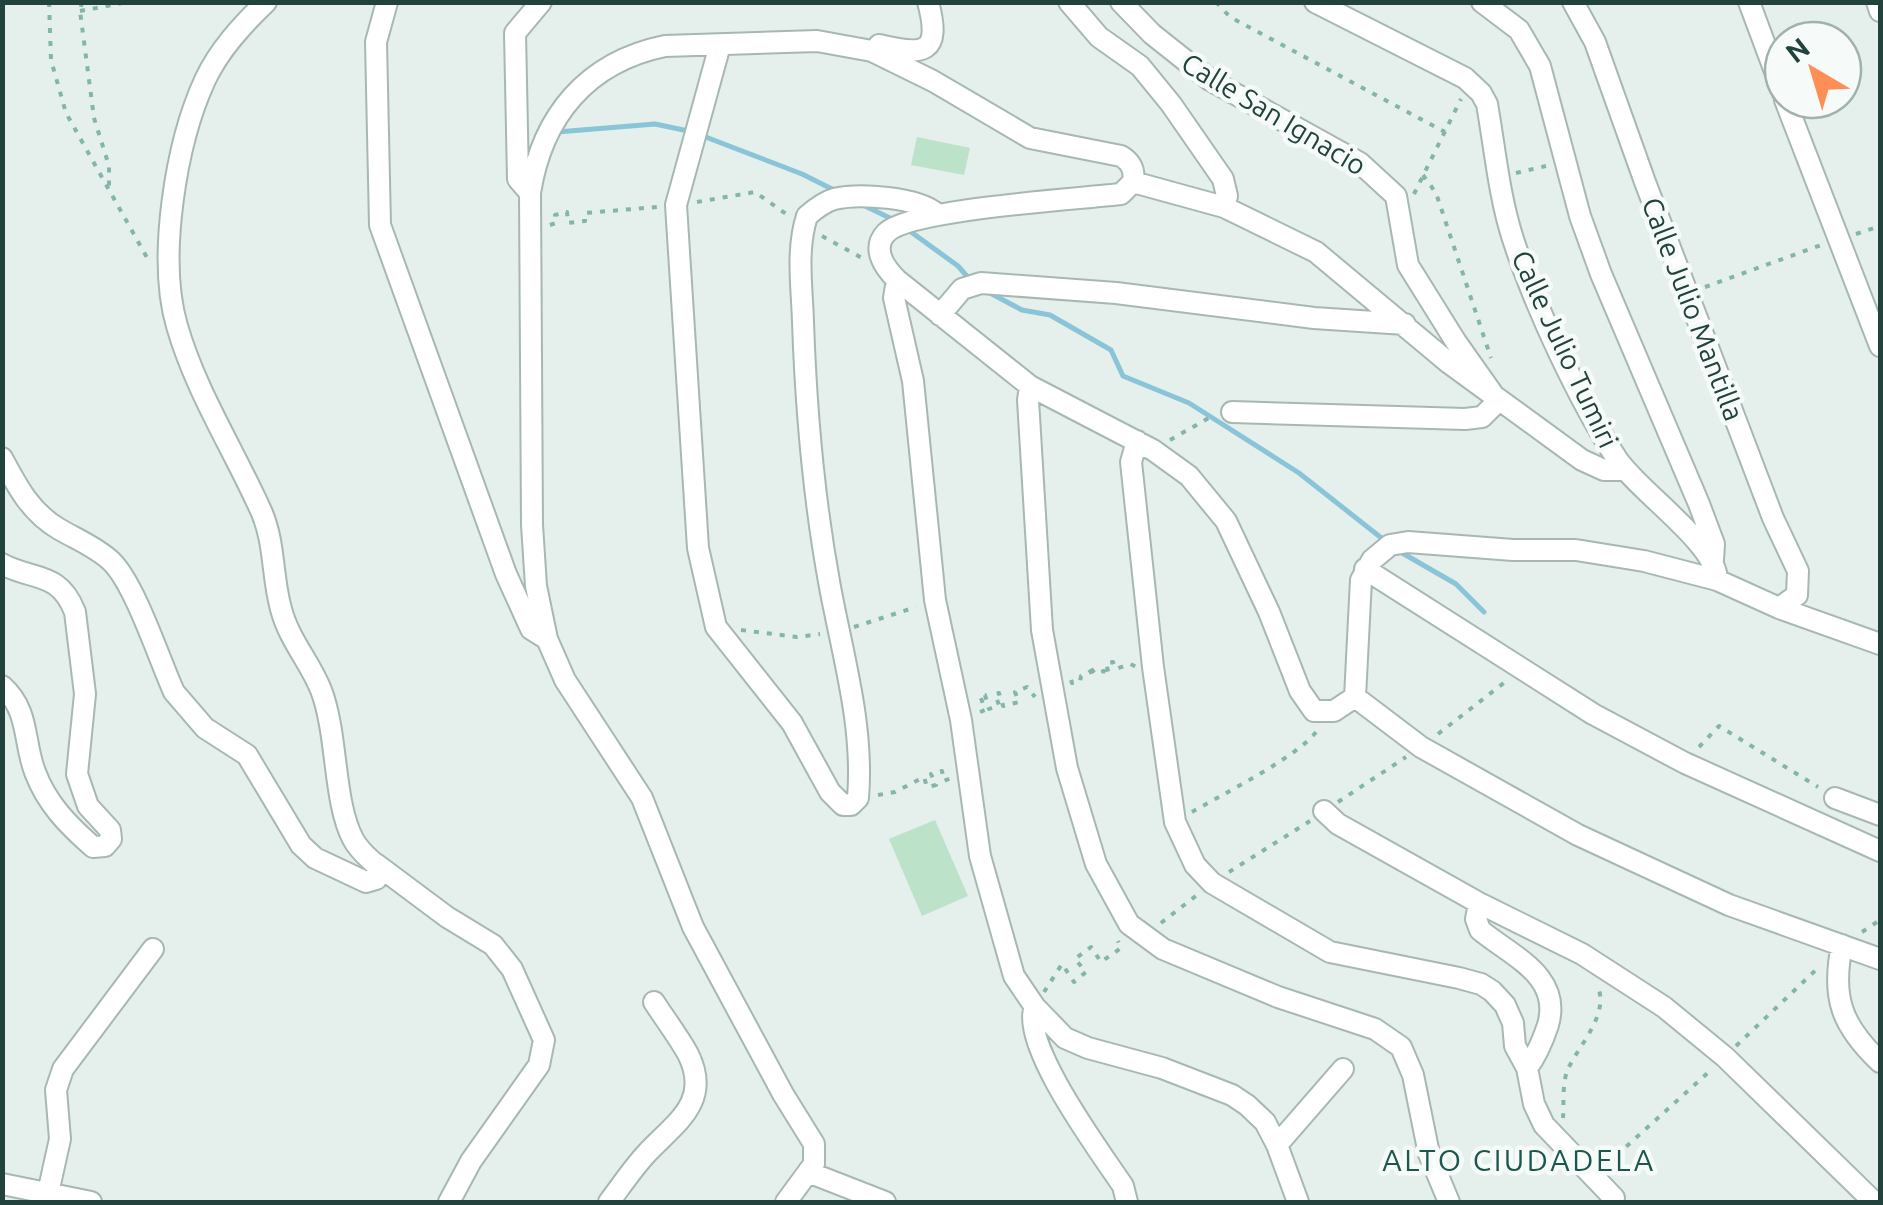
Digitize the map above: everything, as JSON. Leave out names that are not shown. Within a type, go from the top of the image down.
[{"type":"street","points":[[266,2],[218,57],[193,111],[174,200],[170,285],[182,343],[267,526],[286,625],[325,700],[348,828],[359,848],[376,864],[447,917],[493,945],[512,969],[544,1040],[539,1065],[470,1161],[449,1202]]},
{"type":"street","points":[[387,2],[376,42],[380,225],[506,574],[532,629],[547,639]]},
{"type":"street","points":[[530,192],[518,179],[514,33],[541,2]]},
{"type":"street","points":[[872,51],[879,45],[912,53],[927,48],[932,42],[934,25],[928,2]]},
{"type":"street","points":[[1070,2],[1100,37],[1140,66],[1171,104],[1223,179],[1227,196],[1224,207]]},
{"type":"street","name":"Calle San Ignacio","points":[[1121,2],[1152,34],[1210,80],[1348,156],[1379,178],[1396,196],[1403,253],[1418,284],[1492,392]]},
{"type":"street","points":[[1315,2],[1470,82]]},
{"type":"street","points":[[1482,2],[1519,30],[1533,50],[1548,88],[1601,274],[1714,544],[1715,570]]},
{"type":"street","name":"Calle Julio Mantilla","points":[[1574,2],[1595,42],[1772,518],[1798,570],[1797,595],[1779,608]]},
{"type":"street","points":[[1749,2],[1763,40]]},
{"type":"street","points":[[1877,2],[1880,11]]},
{"type":"street","points":[[786,1202],[808,1172],[816,1153],[814,1144],[693,927],[642,798],[565,680],[547,639],[536,586],[532,526],[530,192],[541,143],[565,103],[585,84],[640,51],[664,46],[816,41],[872,51],[933,81],[1030,138],[1121,156],[1131,166],[1132,182],[1120,194],[937,214],[887,232],[880,242],[882,262],[896,280],[1030,386],[1137,441],[1189,476],[1226,521],[1270,612],[1300,691],[1314,712],[1344,706],[1355,697],[1358,590],[1365,569],[1390,545],[1435,543],[1512,550],[1576,550],[1715,570],[1779,608],[1880,644]]},
{"type":"street","points":[[720,45],[676,205],[698,548],[716,627],[792,723],[843,806],[851,805],[858,794],[858,735],[830,588],[811,432],[800,250],[803,226],[807,216],[834,199],[910,201],[928,206],[937,214]]},
{"type":"street","name":"Calle Julio Tumiri","points":[[1470,82],[1487,104],[1513,240],[1556,344],[1598,428],[1625,470],[1715,570]]},
{"type":"street","points":[[1793,120],[1880,346]]},
{"type":"street","points":[[1132,182],[1224,207],[1316,252],[1449,363],[1582,460],[1604,470],[1625,470]]},
{"type":"street","points":[[896,280],[894,298],[913,381],[935,600],[961,720],[980,856],[1014,976],[1034,1007],[1065,1038],[1232,1095],[1265,1122],[1278,1145],[1298,1202]]},
{"type":"street","points":[[940,315],[962,289],[981,283],[1116,293],[1314,318],[1405,324]]},
{"type":"street","points":[[1030,386],[1042,630],[1067,768],[1096,864],[1137,930],[1163,949],[1278,997],[1375,1029],[1401,1047],[1413,1076],[1429,1154],[1450,1202]]},
{"type":"street","points":[[1223,413],[1465,419],[1482,417],[1491,411],[1495,404],[1492,392]]},
{"type":"street","points":[[1137,441],[1131,462],[1153,666],[1175,822],[1195,864],[1212,883],[1330,952],[1480,984],[1504,1005],[1513,1023],[1515,1046],[1527,1068],[1534,1104],[1544,1126],[1614,1198]]},
{"type":"street","points":[[2,458],[32,508],[101,553],[119,570],[183,706],[205,728],[247,755],[301,846],[315,858],[366,882],[378,876],[376,864]]},
{"type":"street","points":[[2,564],[56,584],[75,612],[85,694],[76,774],[88,806],[110,830],[111,839],[106,846],[92,847],[50,802],[32,764],[25,718],[2,686]]},
{"type":"street","points":[[1365,569],[1521,670],[1685,762],[1880,851]]},
{"type":"street","points":[[1355,697],[1421,747],[1578,835],[1679,884],[1880,959]]},
{"type":"street","points":[[1835,798],[1880,814]]},
{"type":"street","points":[[1324,811],[1338,824],[1480,903],[1582,954],[1664,1007],[1725,1057],[1874,1202]]},
{"type":"street","points":[[1480,903],[1476,920],[1480,930],[1542,979],[1552,997],[1545,1034],[1527,1068]]},
{"type":"street","points":[[1842,945],[1839,1002],[1849,1029],[1880,1062]]},
{"type":"street","points":[[47,1198],[60,1139],[56,1090],[63,1068],[153,949]]},
{"type":"street","points":[[610,1202],[646,1154],[681,1122],[693,1096],[694,1076],[688,1055],[654,1002]]},
{"type":"street","points":[[1034,1007],[1031,1022],[1041,1056],[1122,1186],[1127,1202]]},
{"type":"street","points":[[1278,1145],[1343,1069]]},
{"type":"street","points":[[808,1172],[885,1202]]},
{"type":"street","points":[[2,1184],[47,1198],[91,1202]]},
{"type":"path","points":[[49,2],[50,50],[60,96],[72,126],[140,249],[170,285]]},
{"type":"path","points":[[82,2],[94,118],[109,166],[109,192]]},
{"type":"path","points":[[80,11],[128,2]]},
{"type":"path","points":[[1216,2],[1230,17],[1444,132]]},
{"type":"path","points":[[1400,222],[1470,82]]},
{"type":"path","points":[[1500,177],[1566,162]]},
{"type":"path","points":[[1424,175],[1436,194],[1491,358]]},
{"type":"path","points":[[530,230],[556,224],[556,214],[567,212],[568,223],[585,221],[585,213],[676,205],[756,192],[803,226],[864,259],[882,262]]},
{"type":"path","points":[[1687,294],[1880,226]]},
{"type":"path","points":[[1186,430],[1223,413]]},
{"type":"path","points":[[1034,1007],[1062,964],[1074,982],[1086,972],[1075,959],[1091,947],[1101,962],[1121,948],[1113,930],[1137,930],[1212,883],[1421,747],[1521,670]]},
{"type":"path","points":[[1175,822],[1299,749],[1317,734],[1324,713]]},
{"type":"path","points":[[1685,762],[1719,726],[1835,798]]},
{"type":"path","points":[[858,794],[882,796],[924,777],[927,786],[936,785],[931,774],[942,771],[944,781],[954,777],[949,768],[966,765]]},
{"type":"path","points":[[1560,1143],[1566,1072],[1588,1039],[1602,996],[1597,984]]},
{"type":"green space","points":[[917,137],[970,148],[964,175],[911,165]]},
{"type":"green space","points":[[935,820],[968,896],[922,916],[889,839]]},
{"type":"waterway","points":[[557,132],[655,124],[693,132]]},
{"type":"waterway","points":[[703,136],[836,191]]},
{"type":"waterway","points":[[863,205],[894,220]]},
{"type":"waterway","points":[[907,229],[958,266],[972,282]]},
{"type":"waterway","points":[[990,293],[1022,310],[1050,315],[1111,350],[1123,376],[1189,403],[1299,473],[1384,540]]},
{"type":"waterway","points":[[1397,550],[1456,584],[1484,612]]},
{"type":"district","name":"ALTO CIUDADELA","points":[[1519,1161]]}]
